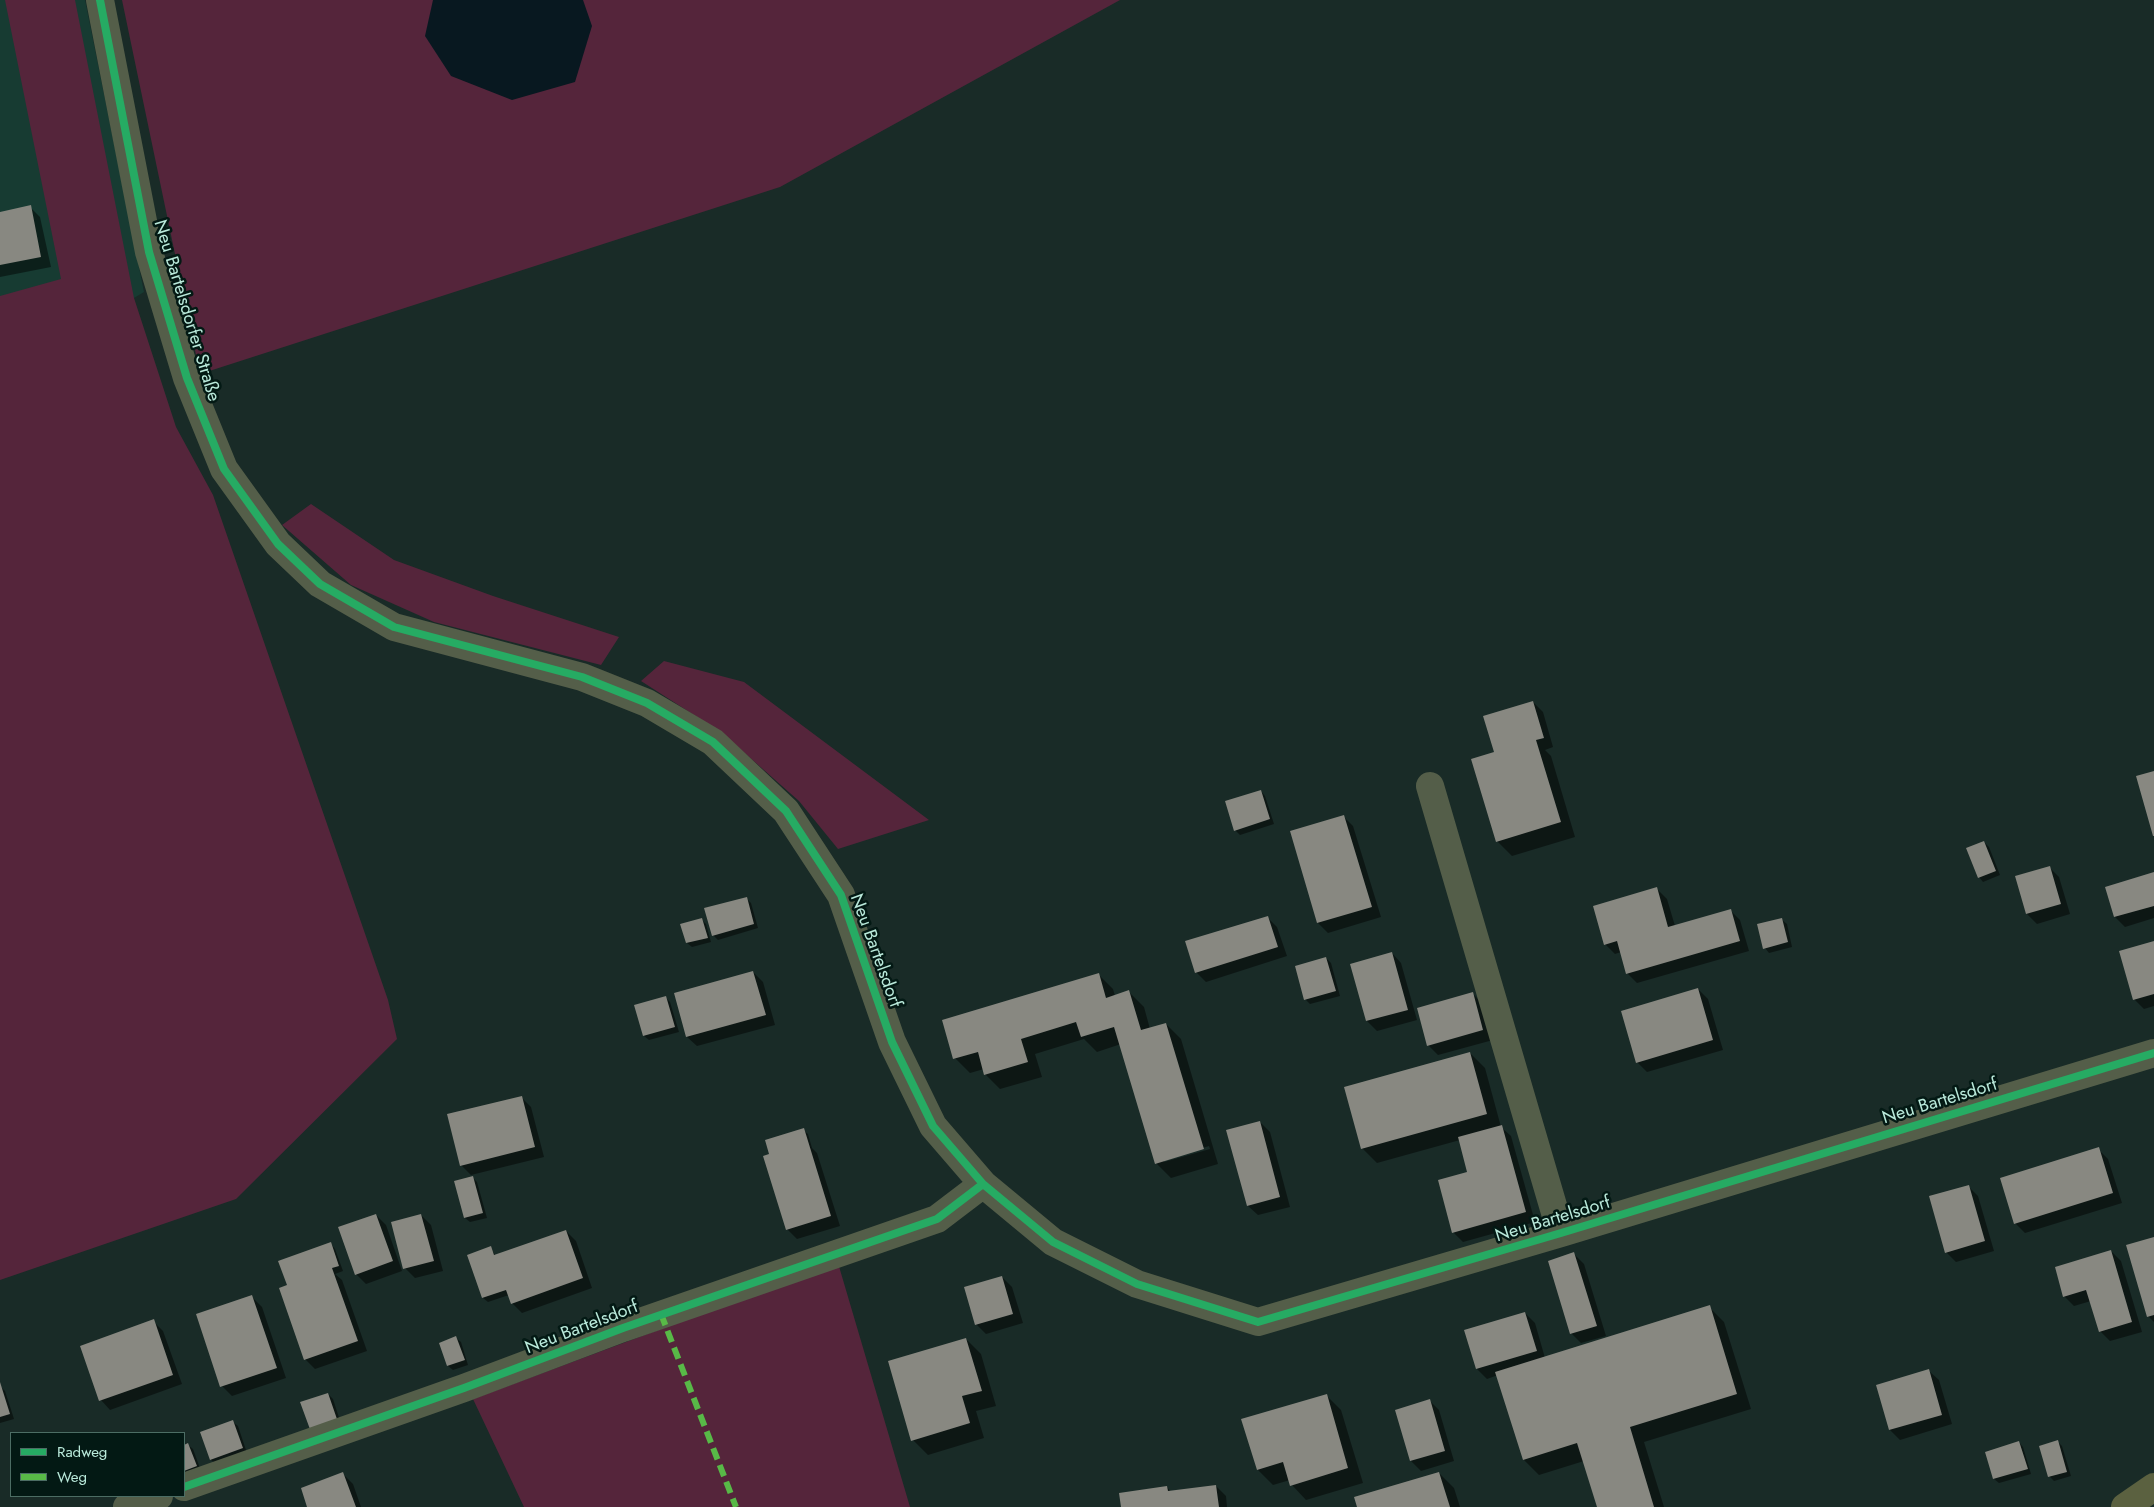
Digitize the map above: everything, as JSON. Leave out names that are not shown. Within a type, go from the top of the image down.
[{"type":"highway","points":[[2125,1507],[2154,1487]]},
{"type":"street","name":"Neu Bartelsdorfer Straße","points":[[100,0],[150,252],[187,378],[224,470],[278,544],[320,584],[394,627],[582,677]]},
{"type":"street","name":"Neu Bartelsdorf","points":[[582,677],[647,703],[713,742],[786,811],[841,895],[892,1042],[934,1126],[983,1184],[1053,1242],[1128,1280],[1258,1322],[1561,1233],[2154,1053]]},
{"type":"street","name":"Neu Bartelsdorf","points":[[1430,786],[1561,1233]]},
{"type":"street","name":"Neu Bartelsdorf","points":[[185,1487],[464,1388],[631,1325],[937,1219],[983,1184]]},
{"type":"street","points":[[127,1507],[156,1497]]},
{"type":"shaded area","points":[[0,0],[85,0],[144,292],[134,298],[0,339]]},
{"type":"shaded area","points":[[5,0],[75,0],[134,298],[176,427],[213,495],[388,1000],[397,1039],[236,1199],[0,1280],[0,296],[61,279]]},
{"type":"shaded area","points":[[122,0],[1120,0],[780,187],[200,374]]},
{"type":"shaded area","points":[[311,504],[394,560],[493,596],[619,637],[601,665],[434,622],[351,585],[282,525]]},
{"type":"shaded area","points":[[664,661],[744,682],[929,820],[838,849],[799,801],[722,733],[641,681]]},
{"type":"shaded area","points":[[838,1263],[910,1507],[524,1507],[473,1399]]},
{"type":"water","points":[[433,0],[583,0],[592,26],[575,82],[512,100],[451,76],[425,36]]},
{"type":"building","points":[[31,205],[41,257],[0,265],[0,212]]},
{"type":"building","points":[[1533,701],[1544,738],[1536,740],[1561,822],[1496,842],[1471,759],[1494,752],[1483,716]]},
{"type":"building","points":[[2154,771],[2154,836],[2153,836],[2136,776]]},
{"type":"building","points":[[1261,790],[1270,819],[1234,831],[1225,801]]},
{"type":"building","points":[[1344,815],[1372,907],[1317,923],[1290,831]]},
{"type":"building","points":[[1984,841],[1996,871],[1978,878],[1966,848]]},
{"type":"building","points":[[2050,866],[2061,904],[2026,914],[2015,876]]},
{"type":"building","points":[[2154,872],[2154,906],[2114,917],[2105,887]]},
{"type":"building","points":[[1657,887],[1668,927],[1731,909],[1740,941],[1626,974],[1617,941],[1604,945],[1593,906]]},
{"type":"building","points":[[747,897],[754,924],[712,936],[704,908]]},
{"type":"building","points":[[1268,916],[1278,947],[1195,973],[1185,941]]},
{"type":"building","points":[[702,918],[708,938],[686,943],[680,924]]},
{"type":"building","points":[[1782,918],[1788,942],[1763,949],[1757,924]]},
{"type":"building","points":[[2154,941],[2154,994],[2133,1000],[2119,951]]},
{"type":"building","points":[[1392,952],[1408,1010],[1366,1021],[1350,964]]},
{"type":"building","points":[[1326,957],[1336,991],[1304,1000],[1295,966]]},
{"type":"building","points":[[753,971],[766,1015],[686,1037],[674,993]]},
{"type":"building","points":[[1099,973],[1106,998],[1129,990],[1141,1030],[1166,1023],[1204,1149],[1155,1164],[1114,1027],[1081,1037],[1076,1022],[1021,1039],[1028,1062],[984,1075],[978,1052],[953,1059],[942,1020]]},
{"type":"building","points":[[1698,988],[1713,1040],[1636,1063],[1621,1011]]},
{"type":"building","points":[[1473,992],[1483,1030],[1427,1046],[1417,1008]]},
{"type":"building","points":[[666,996],[675,1027],[643,1036],[634,1005]]},
{"type":"building","points":[[1470,1052],[1487,1114],[1361,1149],[1344,1087]]},
{"type":"building","points":[[522,1096],[535,1147],[460,1166],[447,1114]]},
{"type":"building","points":[[1260,1121],[1280,1197],[1247,1206],[1226,1130]]},
{"type":"building","points":[[1502,1125],[1526,1212],[1452,1233],[1438,1180],[1467,1172],[1458,1137]]},
{"type":"building","points":[[804,1128],[831,1216],[786,1230],[763,1156],[769,1154],[765,1140]]},
{"type":"building","points":[[2099,1147],[2113,1193],[2014,1224],[2000,1178]]},
{"type":"building","points":[[473,1176],[483,1213],[464,1218],[454,1181]]},
{"type":"building","points":[[1969,1185],[1985,1241],[1945,1253],[1929,1196]]},
{"type":"building","points":[[376,1214],[393,1261],[355,1275],[338,1227]]},
{"type":"building","points":[[421,1214],[434,1261],[403,1269],[391,1222]]},
{"type":"building","points":[[566,1230],[583,1278],[511,1304],[506,1290],[482,1298],[467,1255],[491,1246],[494,1255]]},
{"type":"building","points":[[2154,1237],[2154,1315],[2147,1317],[2126,1245]]},
{"type":"building","points":[[331,1242],[339,1266],[332,1268],[358,1341],[304,1360],[279,1288],[287,1285],[278,1261]]},
{"type":"building","points":[[2111,1250],[2132,1322],[2099,1332],[2086,1290],[2063,1297],[2055,1267]]},
{"type":"building","points":[[1574,1252],[1597,1326],[1570,1334],[1548,1261]]},
{"type":"building","points":[[1002,1276],[1013,1314],[975,1325],[964,1287]]},
{"type":"building","points":[[252,1295],[277,1368],[220,1387],[196,1314]]},
{"type":"building","points":[[1710,1305],[1737,1394],[1630,1427],[1654,1507],[1597,1507],[1577,1443],[1523,1460],[1495,1372]]},
{"type":"building","points":[[1525,1312],[1537,1351],[1476,1369],[1464,1330]]},
{"type":"building","points":[[154,1319],[173,1375],[99,1401],[80,1346]]},
{"type":"building","points":[[456,1336],[465,1360],[447,1366],[439,1343]]},
{"type":"building","points":[[966,1338],[982,1391],[962,1396],[970,1423],[911,1441],[888,1361]]},
{"type":"building","points":[[1929,1369],[1942,1415],[1889,1430],[1876,1385]]},
{"type":"building","points":[[0,1382],[10,1414],[0,1417]]},
{"type":"building","points":[[328,1393],[338,1422],[311,1432],[300,1402]]},
{"type":"building","points":[[1327,1394],[1348,1468],[1290,1486],[1283,1462],[1257,1470],[1241,1419]]},
{"type":"building","points":[[1430,1399],[1445,1451],[1410,1461],[1395,1410]]},
{"type":"building","points":[[233,1420],[243,1448],[210,1460],[200,1432]]},
{"type":"building","points":[[2058,1440],[2067,1472],[2048,1477],[2039,1446]]},
{"type":"building","points":[[2019,1441],[2028,1469],[1993,1479],[1985,1452]]},
{"type":"building","points":[[188,1443],[197,1466],[185,1471],[185,1444]]},
{"type":"building","points":[[343,1472],[356,1507],[307,1507],[301,1488]]},
{"type":"building","points":[[1439,1472],[1450,1507],[1357,1507],[1354,1497]]},
{"type":"building","points":[[1216,1485],[1219,1507],[1121,1507],[1119,1493],[1167,1486],[1168,1491]]},
{"type":"marked path","points":[[661,1314],[736,1507]]},
{"type":"cycle path","points":[[100,0],[149,252],[187,378],[224,469],[278,544],[320,584],[394,627],[582,677],[647,703],[713,742],[786,811],[841,895],[892,1042],[933,1126],[983,1184],[1053,1242],[1137,1284],[1258,1322],[1561,1233],[2154,1053]]},
{"type":"cycle path","points":[[185,1487],[464,1388],[623,1328],[937,1219],[983,1184]]}]
